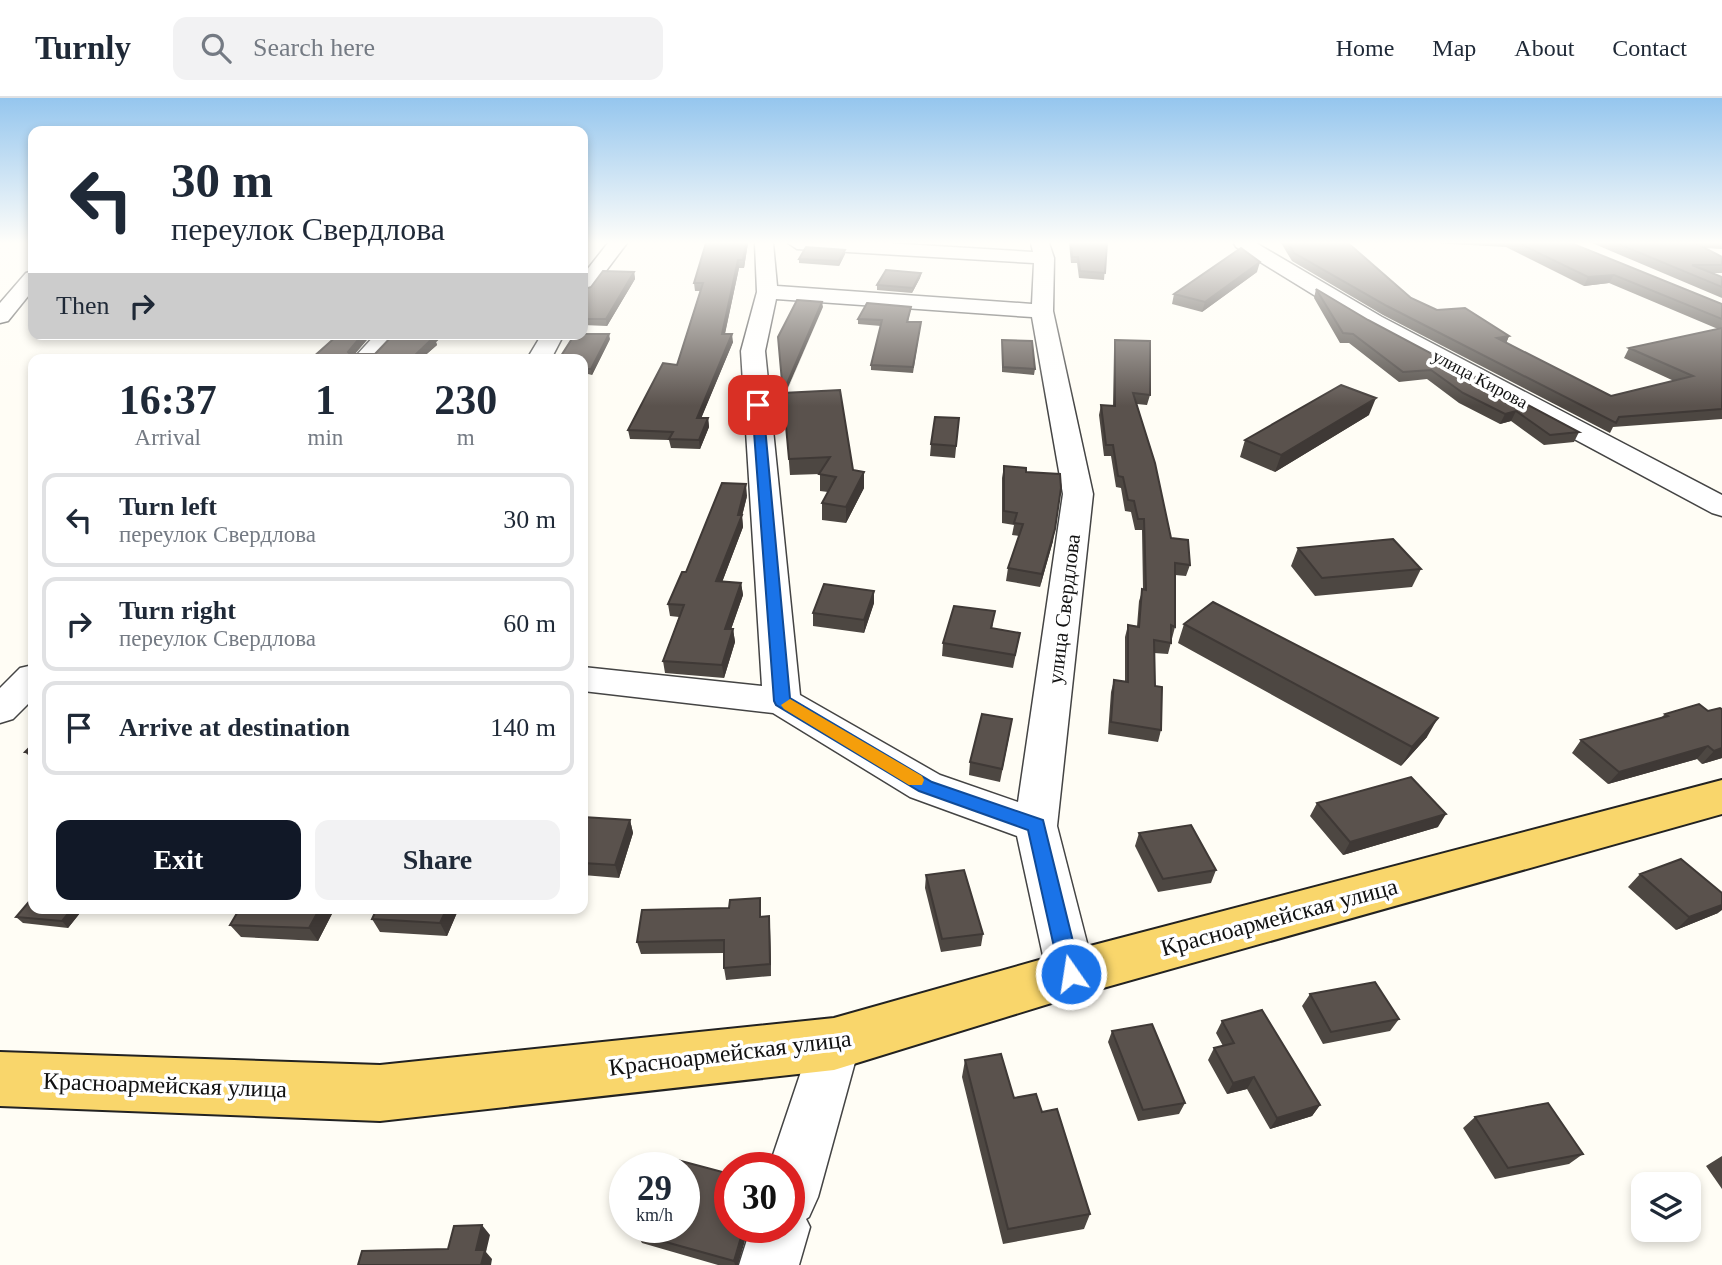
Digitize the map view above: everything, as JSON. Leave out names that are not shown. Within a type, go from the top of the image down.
[{"type":"main road","name":"Красноармейская улица","points":[[0,1079],[380,1093],[834,1044],[1071,974],[1722,797]]},
{"type":"street","points":[[766,297],[753,351],[782,701]]},
{"type":"street","points":[[846,297],[1042,311]]},
{"type":"street","name":"улица Свердлова","points":[[1042,297],[1042,311],[1078,494],[1037,825],[1071,974]]},
{"type":"street","name":"улица Кирова","points":[[1333,297],[1374,322],[1722,507]]},
{"type":"street","points":[[370,354],[383,340]]},
{"type":"street","points":[[588,680],[782,701],[925,786],[1037,825]]},
{"type":"street","points":[[0,710],[28,682]]},
{"type":"street","points":[[802,1152],[834,1044]]},
{"type":"street","points":[[769,1265],[775,1243]]},
{"type":"building","points":[[588,297],[619,297],[606,319],[588,319]]},
{"type":"building","points":[[698,297],[730,297],[722,334],[732,334],[697,418],[708,418],[699,440],[669,439],[673,432],[628,430],[663,363],[677,365]]},
{"type":"building","points":[[1187,297],[1211,297],[1205,302]]},
{"type":"building","points":[[1321,297],[1330,297],[1579,432],[1550,435],[1516,411],[1505,414],[1463,393],[1431,370],[1403,372],[1353,334],[1343,333]]},
{"type":"building","points":[[1372,297],[1410,297],[1437,310],[1465,308],[1509,336],[1497,338],[1611,396],[1693,376],[1629,348],[1722,328],[1722,409],[1619,417],[1616,423]]},
{"type":"building","points":[[1669,297],[1706,297],[1722,304],[1722,319]]},
{"type":"building","points":[[797,300],[822,302],[783,393],[778,337]]},
{"type":"building","points":[[867,303],[911,307],[907,322],[921,322],[913,367],[871,365],[882,320],[858,319]]},
{"type":"building","points":[[588,334],[609,334],[591,369],[588,369],[588,354],[562,354],[571,340],[588,340]]},
{"type":"building","points":[[332,340],[358,340],[348,352],[350,354],[317,354]]},
{"type":"building","points":[[388,340],[431,340],[416,354],[375,354]]},
{"type":"building","points":[[1002,340],[1032,341],[1035,369],[1003,367]]},
{"type":"building","points":[[1115,340],[1150,341],[1150,395],[1133,393],[1155,463],[1171,538],[1188,540],[1190,565],[1175,563],[1175,627],[1171,625],[1171,643],[1154,640],[1155,686],[1162,687],[1161,730],[1111,722],[1114,680],[1128,682],[1128,625],[1139,627],[1142,589],[1146,590],[1144,519],[1138,519],[1134,501],[1128,500],[1123,477],[1118,476],[1113,445],[1106,445],[1101,405],[1115,406]]},
{"type":"building","points":[[1341,385],[1376,398],[1281,455],[1245,440]]},
{"type":"building","points":[[840,390],[853,470],[864,472],[846,507],[822,503],[836,477],[819,474],[830,457],[789,459],[783,393]]},
{"type":"building","points":[[935,417],[959,418],[956,446],[931,444]]},
{"type":"building","points":[[1004,466],[1026,468],[1026,472],[1060,474],[1061,488],[1055,529],[1042,574],[1008,568],[1023,524],[1014,523],[1017,513],[1004,511]]},
{"type":"building","points":[[722,483],[746,484],[738,515],[742,515],[716,581],[741,583],[725,629],[733,629],[722,665],[663,661],[684,605],[668,604],[682,572],[686,572]]},
{"type":"building","points":[[1393,539],[1421,569],[1322,578],[1298,548]]},
{"type":"building","points":[[824,584],[874,591],[864,620],[813,613]]},
{"type":"building","points":[[1213,602],[1438,718],[1412,747],[1184,624]]},
{"type":"building","points":[[954,606],[995,611],[991,628],[1020,633],[1015,655],[943,643]]},
{"type":"building","points":[[1699,704],[1708,711],[1722,709],[1722,748],[1714,751],[1708,746],[1619,772],[1581,740],[1668,716],[1665,714]]},
{"type":"building","points":[[982,714],[1012,719],[1002,769],[970,762]]},
{"type":"building","points":[[1411,777],[1446,814],[1350,842],[1317,803]]},
{"type":"building","points":[[588,817],[630,820],[615,865],[588,863]]},
{"type":"building","points":[[1191,825],[1216,870],[1163,879],[1139,833]]},
{"type":"building","points":[[1681,859],[1722,893],[1722,905],[1689,917],[1640,874]]},
{"type":"building","points":[[964,870],[983,934],[942,939],[926,875]]},
{"type":"building","points":[[760,898],[760,917],[769,916],[770,964],[724,968],[724,940],[637,942],[642,910],[729,908],[730,900]]},
{"type":"building","points":[[28,903],[28,914],[68,914],[62,921],[16,917]]},
{"type":"building","points":[[236,914],[317,914],[309,928],[230,925]]},
{"type":"building","points":[[374,914],[444,914],[440,923],[372,919]]},
{"type":"building","points":[[1375,982],[1399,1019],[1331,1032],[1310,994]]},
{"type":"building","points":[[1262,1010],[1320,1105],[1277,1118],[1254,1077],[1233,1083],[1214,1048],[1234,1043],[1222,1021]]},
{"type":"building","points":[[1152,1024],[1185,1103],[1143,1110],[1112,1031]]},
{"type":"building","points":[[1001,1054],[1014,1098],[1036,1094],[1042,1112],[1057,1109],[1090,1214],[1008,1229],[965,1060]]},
{"type":"building","points":[[1548,1103],[1583,1154],[1508,1168],[1475,1117]]},
{"type":"building","points":[[700,1166],[714,1170],[714,1243],[739,1243],[734,1261],[669,1243],[700,1243]]},
{"type":"building","points":[[482,1225],[476,1250],[485,1250],[481,1265],[358,1265],[362,1251],[448,1249],[454,1226]]},
{"type":"slow traffic","points":[[790,705],[915,780]]},
{"type":"route","points":[[758,405],[782,701],[925,786],[1037,825],[1071,974]]}]
